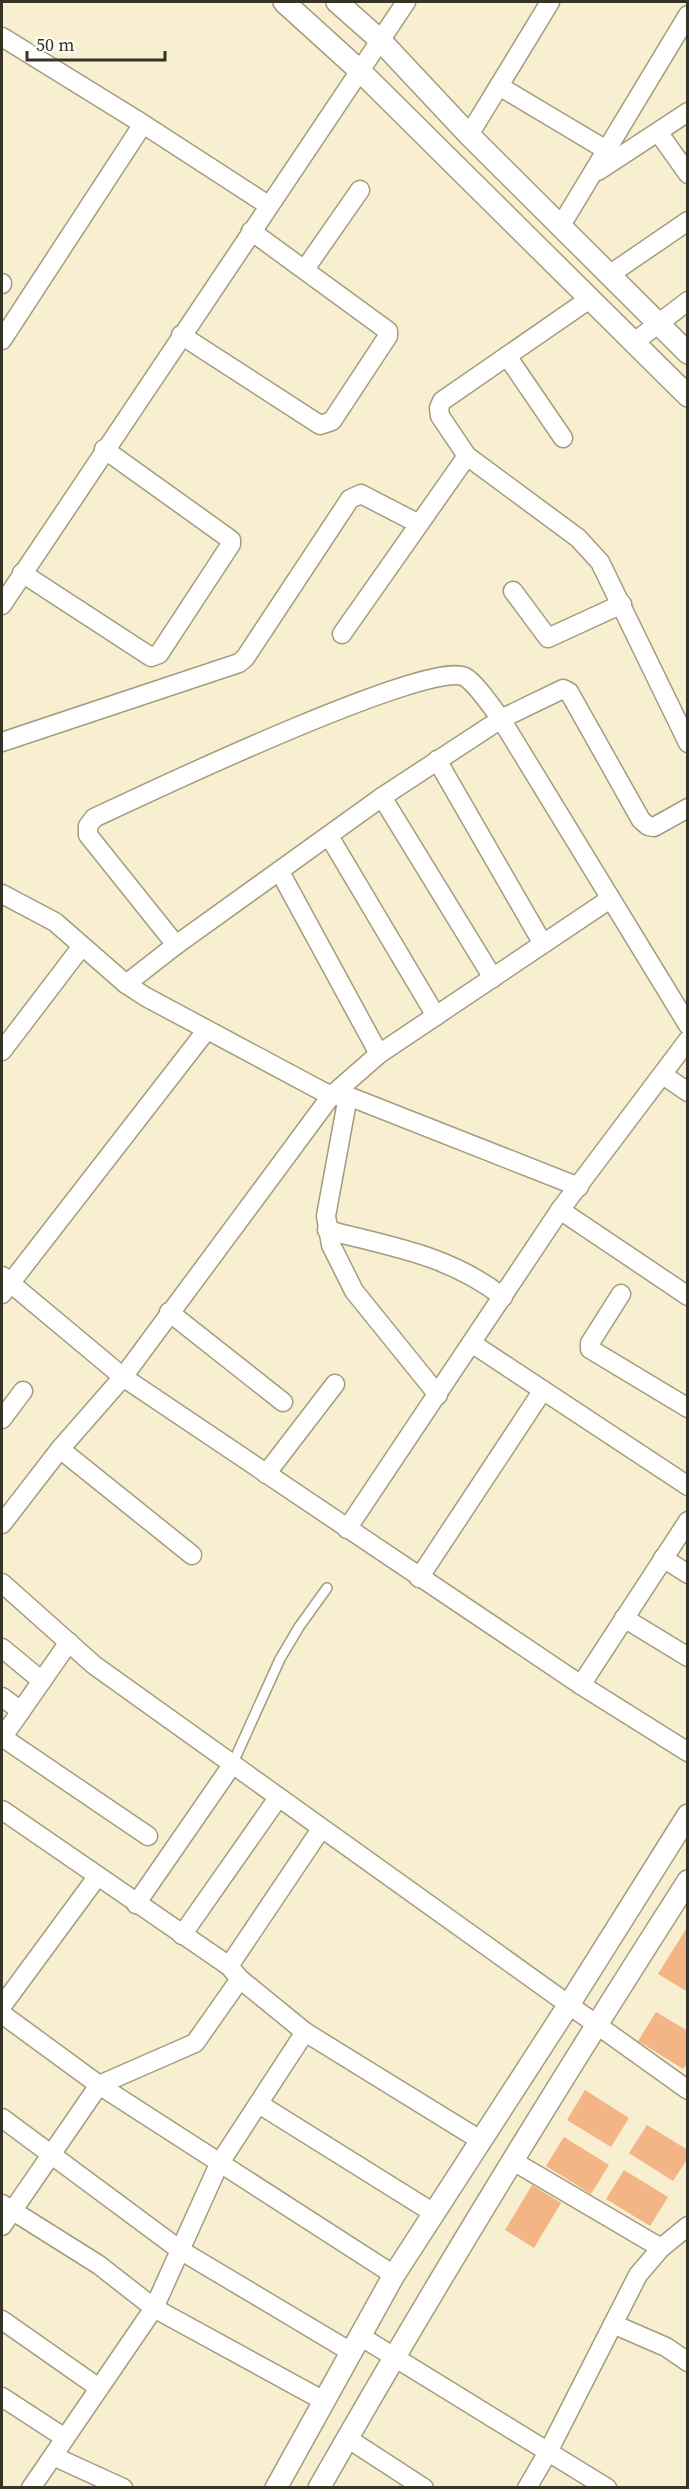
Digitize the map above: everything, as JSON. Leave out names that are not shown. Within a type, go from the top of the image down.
[{"type":"street","points":[[284,2],[359,70],[687,396]]},
{"type":"street","points":[[337,2],[380,40],[469,135],[687,353]]},
{"type":"street","points":[[2,605],[104,449],[406,2]]},
{"type":"street","points":[[469,135],[550,2]]},
{"type":"street","points":[[560,226],[608,151],[687,15]]},
{"type":"street","points":[[2,37],[268,205]]},
{"type":"street","points":[[499,86],[608,151]]},
{"type":"street","points":[[594,174],[687,112]]},
{"type":"street","points":[[2,340],[143,124]]},
{"type":"street","points":[[658,132],[687,174]]},
{"type":"street","points":[[304,269],[360,190]]},
{"type":"street","points":[[609,275],[687,221]]},
{"type":"street","points":[[181,335],[320,425],[327,424],[388,336],[388,331],[251,231]]},
{"type":"street","points":[[588,300],[442,401],[439,408],[440,416],[467,456],[578,538],[600,562],[687,743]]},
{"type":"street","points":[[633,343],[687,301]]},
{"type":"street","points":[[507,356],[563,438]]},
{"type":"street","points":[[22,573],[151,657],[159,654],[231,544],[231,540],[104,449]]},
{"type":"street","points":[[342,634],[467,456]]},
{"type":"street","points":[[2,742],[239,663],[251,653],[350,499],[356,495],[361,494],[419,524]]},
{"type":"street","points":[[513,591],[548,638],[622,604]]},
{"type":"street","points":[[176,945],[88,835],[88,826],[94,818],[255,745],[366,698],[453,675],[465,677],[501,719],[687,1025]]},
{"type":"street","points":[[126,984],[176,945],[382,797],[501,719],[563,689],[569,692],[641,820],[648,826],[654,827],[687,808]]},
{"type":"street","points":[[437,760],[543,944]]},
{"type":"street","points":[[382,797],[493,978]]},
{"type":"street","points":[[329,836],[436,1016]]},
{"type":"street","points":[[280,872],[379,1054]]},
{"type":"street","points":[[2,894],[55,922],[126,984],[206,1031],[339,1096],[579,1187]]},
{"type":"street","points":[[2,1524],[60,1449],[123,1377],[169,1312],[339,1096],[379,1054],[610,899]]},
{"type":"street","points":[[2,1051],[82,946]]},
{"type":"street","points":[[206,1031],[5,1284],[123,1377],[347,1530],[581,1685],[687,1752]]},
{"type":"street","points":[[347,1530],[473,1344],[560,1210],[687,1040]]},
{"type":"street","points":[[663,1075],[687,1092]]},
{"type":"street","points":[[339,1096],[326,1216],[331,1245],[354,1292],[438,1395]]},
{"type":"street","points":[[560,1210],[687,1296]]},
{"type":"street","points":[[327,1230],[441,1260],[466,1271],[503,1297]]},
{"type":"street","points":[[621,1294],[590,1343],[590,1348],[687,1407]]},
{"type":"street","points":[[169,1312],[283,1401]]},
{"type":"street","points":[[473,1344],[687,1486]]},
{"type":"street","points":[[266,1474],[335,1384]]},
{"type":"street","points":[[420,1578],[543,1390]]},
{"type":"street","points":[[2,1419],[23,1391]]},
{"type":"street","points":[[60,1449],[192,1555]]},
{"type":"street","points":[[581,1685],[687,1521]]},
{"type":"street","points":[[663,1558],[687,1574]]},
{"type":"street","points":[[2,1583],[94,1665],[687,2090]]},
{"type":"street","points":[[624,1618],[687,1657]]},
{"type":"street","points":[[69,1642],[2,1738],[148,1836]]},
{"type":"street","points":[[2,1648],[42,1681]]},
{"type":"street","points":[[2,1697],[21,1711]]},
{"type":"street","points":[[136,1904],[232,1765]]},
{"type":"street","points":[[182,1935],[278,1798]]},
{"type":"street","points":[[2,1810],[234,1972],[305,2032],[480,2140]]},
{"type":"street","points":[[276,2487],[432,2212],[568,2006],[687,1815]]},
{"type":"street","points":[[321,1828],[234,1972],[195,2043],[99,2085],[52,2154],[5,2214],[99,2265],[154,2308],[324,2401]]},
{"type":"street","points":[[2,2006],[97,1877]]},
{"type":"street","points":[[319,2487],[394,2356],[595,2026],[687,1881]]},
{"type":"street","points":[[2,2014],[99,2085],[394,2276]]},
{"type":"street","points":[[31,2487],[154,2308],[219,2164],[305,2032]]},
{"type":"street","points":[[259,2104],[432,2212]]},
{"type":"street","points":[[2,2118],[180,2250],[356,2344],[394,2356],[607,2487]]},
{"type":"street","points":[[513,2161],[661,2248]]},
{"type":"street","points":[[527,2487],[548,2452],[638,2275],[661,2248],[687,2226]]},
{"type":"street","points":[[2,2319],[99,2388]]},
{"type":"street","points":[[613,2324],[666,2347],[687,2362]]},
{"type":"street","points":[[2,2397],[65,2438]]},
{"type":"street","points":[[347,2438],[423,2487]]},
{"type":"street","points":[[53,2456],[123,2487]]},
{"type":"lane","points":[[232,1765],[280,1659],[327,1588]]},
{"type":"building","points":[[686,1929],[688,1930],[688,1992],[658,1974]]},
{"type":"building","points":[[656,2012],[688,2031],[688,2062],[683,2069],[638,2041]]},
{"type":"building","points":[[585,2090],[629,2118],[611,2147],[567,2120]]},
{"type":"building","points":[[647,2125],[688,2150],[688,2158],[673,2181],[629,2153]]},
{"type":"building","points":[[564,2137],[609,2165],[591,2194],[546,2166]]},
{"type":"building","points":[[624,2170],[668,2197],[650,2226],[606,2199]]},
{"type":"building","points":[[532,2185],[561,2203],[534,2248],[505,2230]]}]
